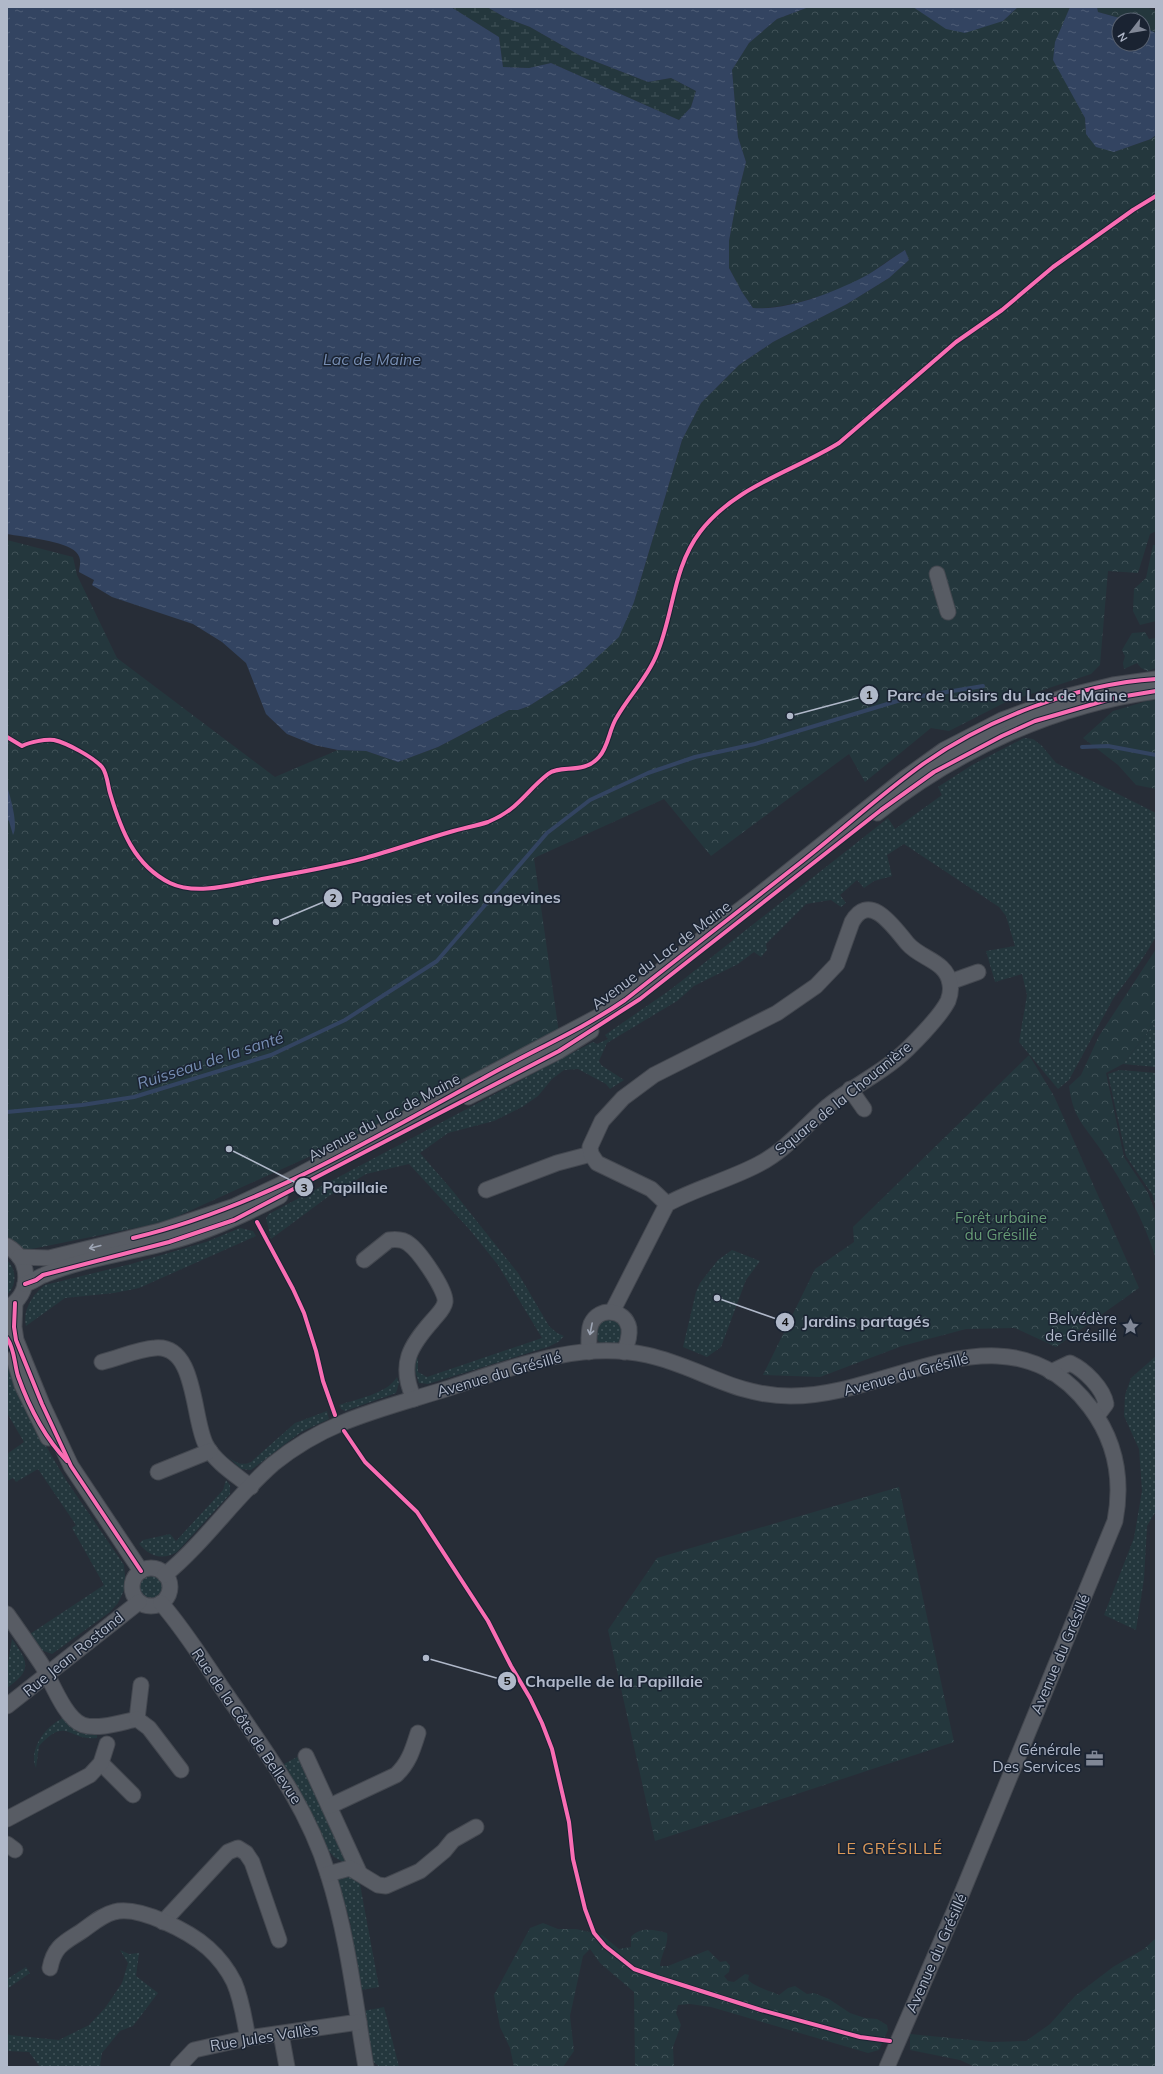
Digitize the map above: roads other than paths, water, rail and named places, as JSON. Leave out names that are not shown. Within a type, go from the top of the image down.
[{"type":"street","points":[[937,574],[948,612]]},
{"type":"street","points":[[1114,691],[1156,679]]},
{"type":"street","points":[[1114,691],[1156,691]]},
{"type":"street","name":"Avenue du Lac de Maine","points":[[19,1257],[49,1258],[160,1231],[199,1219],[250,1200],[334,1158],[607,1012],[754,899],[905,778],[944,750],[1029,709],[1064,697],[1114,691]]},
{"type":"street","name":"Avenue du Lac de Maine","points":[[26,1284],[43,1275],[169,1242],[234,1220],[559,1051],[640,999],[881,810],[934,772],[1002,736],[1035,721],[1114,691]]},
{"type":"street","points":[[612,1312],[667,1204],[651,1190],[597,1163],[591,1154],[593,1138],[602,1121],[623,1098],[641,1083],[654,1075],[777,1013],[824,979],[837,964],[852,922],[858,913],[863,911],[874,910],[884,916],[912,949],[942,967],[950,982],[978,972]]},
{"type":"street","name":"Square de la Chouanière","points":[[667,1204],[689,1192],[760,1164],[787,1145],[850,1089],[896,1059],[915,1041],[947,1003],[951,991],[950,982]]},
{"type":"street","points":[[850,1089],[864,1109]]},
{"type":"street","points":[[486,1190],[550,1166],[591,1154]]},
{"type":"street","points":[[364,1260],[389,1240],[405,1241],[417,1252],[444,1292],[445,1302],[442,1310],[418,1337],[409,1352],[407,1379],[414,1398]]},
{"type":"street","points":[[7,1246],[19,1257],[26,1272],[26,1284],[22,1294],[11,1305],[20,1352],[71,1466]]},
{"type":"street","points":[[589,1352],[591,1324],[599,1315],[612,1312],[618,1314],[627,1323],[629,1336],[624,1352]]},
{"type":"street","points":[[7,1338],[12,1347],[22,1386],[32,1409],[50,1441],[71,1466],[141,1571]]},
{"type":"street","points":[[102,1362],[150,1348],[162,1348],[174,1352],[184,1363],[202,1432],[210,1451],[251,1487]]},
{"type":"street","name":"Avenue du Grésillé","points":[[165,1575],[190,1553],[277,1461],[320,1433],[350,1420],[414,1398],[557,1355],[589,1352],[624,1352],[648,1356],[670,1362],[721,1383],[750,1392],[786,1396],[805,1396],[841,1391],[934,1364],[980,1355],[1010,1357],[1051,1372],[1075,1391],[1097,1416],[1110,1441],[1117,1468],[1119,1496],[1112,1533],[957,1905],[887,2067]]},
{"type":"street","points":[[158,1472],[210,1451]]},
{"type":"street","points":[[151,1568],[165,1575],[169,1590],[165,1600],[161,1603],[150,1606],[138,1602],[132,1588],[134,1578],[141,1571],[151,1568]]},
{"type":"street","name":"Rue Jean Rostand","points":[[7,1706],[138,1602]]},
{"type":"street","name":"Rue de la Côte de Bellevue","points":[[161,1603],[179,1624],[284,1778],[299,1803],[328,1874],[346,1949],[366,2067]]},
{"type":"street","points":[[7,1614],[48,1674],[59,1698],[74,1718],[81,1724],[88,1726],[137,1719],[149,1728],[181,1770]]},
{"type":"street","points":[[137,1719],[141,1685]]},
{"type":"street","points":[[330,1806],[396,1774],[403,1768],[410,1757],[418,1733]]},
{"type":"street","points":[[7,1818],[80,1781],[101,1764],[107,1744]]},
{"type":"street","points":[[306,1756],[359,1872]]},
{"type":"street","points":[[101,1764],[133,1795]]},
{"type":"street","points":[[328,1874],[350,1868],[359,1872],[378,1885],[386,1886],[411,1876],[433,1861],[452,1840],[476,1827]]},
{"type":"street","points":[[163,1922],[228,1852],[238,1848],[246,1853],[252,1862],[279,1940]]},
{"type":"street","points":[[50,1968],[52,1956],[59,1947],[104,1916],[114,1912],[132,1912],[163,1922],[198,1940],[213,1953],[226,1969],[238,1994],[248,2038]]},
{"type":"street","name":"Rue Jules Vallès","points":[[178,2067],[194,2050],[248,2038],[359,2022]]},
{"type":"street","points":[[281,2034],[287,2067]]},
{"type":"water","name":"Lac de Maine","points":[[7,7],[451,7],[499,37],[503,67],[529,68],[551,63],[679,120],[691,107],[696,91],[671,78],[648,82],[579,55],[530,27],[506,18],[487,7],[809,7],[777,19],[749,43],[732,70],[738,137],[746,162],[737,198],[729,241],[729,268],[742,292],[753,308],[767,308],[797,303],[843,287],[869,274],[905,250],[909,260],[889,278],[847,304],[773,342],[739,365],[701,403],[682,440],[634,602],[619,637],[578,675],[529,706],[518,710],[509,710],[438,747],[398,762],[366,751],[338,750],[314,745],[287,734],[266,714],[246,663],[222,642],[193,624],[112,597],[92,585],[94,580],[79,572],[79,557],[71,548],[54,542],[7,534]]},
{"type":"water","points":[[913,7],[1018,7],[1003,21],[965,33],[946,29]]},
{"type":"water","points":[[1070,7],[1097,7],[1098,12],[1111,16],[1111,52],[1151,52],[1151,31],[1156,33],[1156,135],[1151,139],[1114,152],[1096,147],[1086,134],[1085,118],[1053,60],[1055,42]]},
{"type":"water","points":[[7,786],[15,818],[15,831],[13,835],[7,819]]},
{"type":"waterway","name":"Ruisseau de la santé","points":[[7,1112],[82,1105],[134,1097],[271,1055],[345,1020],[437,961],[547,833],[590,800],[648,773],[695,757],[755,744],[904,699],[983,686]]},
{"type":"waterway","name":"Ruisseau de la santé","points":[[1082,747],[1108,746],[1156,755]]},
{"type":"place","name":"Parc de Loisirs du Lac de Maine","points":[[790,716]]},
{"type":"place","name":"Pagaies et voiles angevines","points":[[276,922]]},
{"type":"place","name":"Papillaie","points":[[229,1149]]},
{"type":"place","name":"Jardins partagés","points":[[717,1298]]},
{"type":"place","name":"Belvédère de Grésillé","points":[[1130,1327]]},
{"type":"place","name":"Chapelle de la Papillaie","points":[[426,1658]]},
{"type":"place","name":"Générale Des Services","points":[[1094,1758]]},
{"type":"district","name":"LE GRÉSILLÉ","points":[[890,1848]]},
{"type":"park label","name":"Forêt urbaine du Grésillé","points":[[1001,1226]]}]
